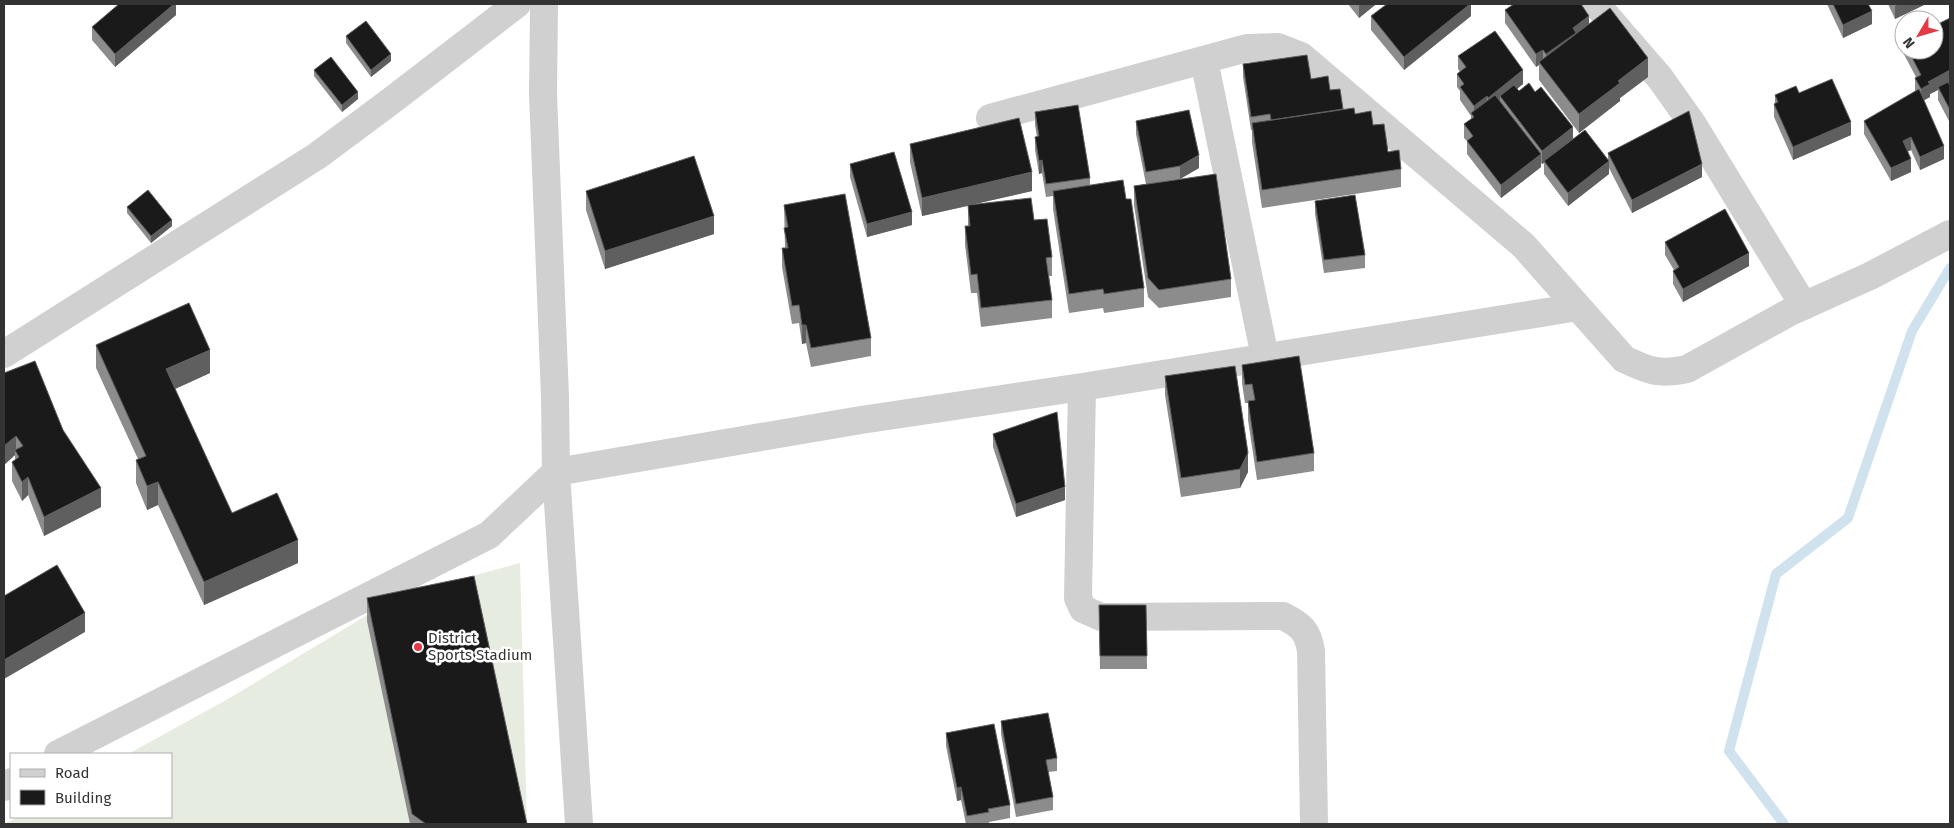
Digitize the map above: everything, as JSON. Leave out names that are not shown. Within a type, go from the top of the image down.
[{"type":"street","points":[[4,354],[316,156],[517,4]]},
{"type":"street","points":[[544,4],[543,94],[555,397],[556,472],[579,824]]},
{"type":"street","points":[[1596,4],[1660,78],[1692,123],[1804,306]]},
{"type":"street","points":[[990,118],[1247,48],[1278,47],[1300,56],[1524,246],[1624,359],[1646,370],[1669,373],[1687,369],[1804,306],[1870,276],[1950,234]]},
{"type":"street","points":[[1204,60],[1265,358]]},
{"type":"street","points":[[60,753],[489,535],[556,472],[861,420],[1082,387],[1578,307]]},
{"type":"street","points":[[1082,387],[1078,598],[1083,608],[1101,617],[1283,616],[1298,624],[1309,638],[1312,651],[1314,824]]},
{"type":"shaded area","name":"District Sports Stadium","points":[[520,563],[527,824],[4,824],[15,818],[172,818],[172,753],[130,753],[228,699],[399,596]]},
{"type":"building","points":[[119,4],[174,4],[115,54],[92,27]]},
{"type":"building","points":[[1387,4],[1470,4],[1404,57],[1371,16]]},
{"type":"building","points":[[1514,4],[1581,4],[1589,16],[1573,28],[1576,33],[1546,54],[1543,50],[1536,54],[1505,10]]},
{"type":"building","points":[[1833,4],[1868,4],[1872,11],[1843,25]]},
{"type":"building","points":[[1610,8],[1648,58],[1618,81],[1620,83],[1579,114],[1539,62]]},
{"type":"building","points":[[1950,18],[1950,70],[1928,82],[1930,84],[1921,89],[1915,78],[1921,75],[1913,60],[1944,60],[1944,21]]},
{"type":"building","points":[[366,21],[391,54],[371,70],[346,36]]},
{"type":"building","points":[[1495,31],[1523,70],[1488,98],[1487,96],[1474,106],[1460,87],[1464,84],[1457,74],[1466,67],[1458,56]]},
{"type":"building","points":[[1307,55],[1311,79],[1328,76],[1330,90],[1340,89],[1343,109],[1271,120],[1270,114],[1251,117],[1243,64]]},
{"type":"building","points":[[331,57],[358,92],[342,105],[314,70]]},
{"type":"building","points":[[1832,79],[1851,122],[1793,147],[1774,104],[1778,102],[1775,95],[1796,86],[1799,93]]},
{"type":"building","points":[[1948,82],[1950,86],[1950,110],[1938,87]]},
{"type":"building","points":[[1529,83],[1535,92],[1541,87],[1573,127],[1542,151],[1500,96],[1514,85],[1519,91]]},
{"type":"building","points":[[1919,89],[1944,146],[1920,157],[1911,137],[1903,141],[1911,159],[1891,168],[1864,121]]},
{"type":"building","points":[[1495,95],[1541,154],[1501,185],[1467,141],[1473,136],[1464,124],[1474,117],[1471,113]]},
{"type":"building","points":[[1078,105],[1090,178],[1046,184],[1042,160],[1039,161],[1035,137],[1039,136],[1035,112]]},
{"type":"building","points":[[1354,108],[1355,114],[1371,111],[1373,125],[1384,124],[1388,152],[1399,150],[1401,169],[1262,190],[1252,123]]},
{"type":"building","points":[[1189,110],[1199,155],[1180,166],[1146,172],[1136,121]]},
{"type":"building","points":[[1689,111],[1702,164],[1632,200],[1608,153]]},
{"type":"building","points":[[1019,118],[1032,172],[922,198],[910,144]]},
{"type":"building","points":[[1585,130],[1609,161],[1568,193],[1544,161]]},
{"type":"building","points":[[894,152],[912,212],[867,224],[850,164]]},
{"type":"building","points":[[694,156],[714,216],[605,251],[586,191]]},
{"type":"building","points":[[1216,174],[1231,279],[1159,290],[1148,278],[1134,186]]},
{"type":"building","points":[[1123,180],[1126,199],[1131,199],[1144,288],[1104,294],[1103,289],[1069,294],[1053,191]]},
{"type":"building","points":[[148,190],[172,220],[151,236],[127,207]]},
{"type":"building","points":[[845,194],[871,338],[811,348],[806,325],[802,325],[799,305],[792,306],[782,248],[788,248],[784,228],[788,227],[784,205]]},
{"type":"building","points":[[1355,195],[1365,255],[1324,260],[1315,201]]},
{"type":"building","points":[[1031,198],[1034,220],[1047,219],[1052,257],[1046,258],[1052,300],[981,308],[977,274],[971,275],[965,226],[970,226],[968,205]]},
{"type":"building","points":[[1725,209],[1749,253],[1683,289],[1673,271],[1679,267],[1665,242]]},
{"type":"building","points":[[189,303],[210,350],[166,369],[232,513],[277,493],[298,540],[204,582],[158,482],[147,486],[136,460],[146,456],[96,345]]},
{"type":"building","points":[[1299,356],[1314,453],[1257,462],[1248,401],[1255,400],[1252,384],[1245,385],[1242,365]]},
{"type":"building","points":[[35,361],[63,430],[101,488],[44,517],[28,477],[22,482],[12,462],[19,457],[15,450],[23,446],[16,436],[4,446],[4,373]]},
{"type":"building","points":[[1235,366],[1248,453],[1240,469],[1181,478],[1165,376]]},
{"type":"building","points":[[1057,412],[1065,487],[1016,504],[993,434]]},
{"type":"building","points":[[57,565],[85,613],[4,660],[4,596]]},
{"type":"building","points":[[474,576],[527,824],[426,824],[412,814],[367,598]]},
{"type":"building","points":[[1099,605],[1146,605],[1147,656],[1100,656]]},
{"type":"building","points":[[1048,713],[1057,758],[1046,760],[1053,797],[1016,804],[1001,721]]},
{"type":"building","points":[[994,724],[1010,805],[988,809],[989,812],[967,816],[961,787],[957,788],[946,733]]},
{"type":"waterway","points":[[1784,824],[1729,751],[1776,574],[1848,518],[1912,331],[1950,268]]},
{"type":"place","name":"District Sports Stadium","points":[[418,647]]}]
